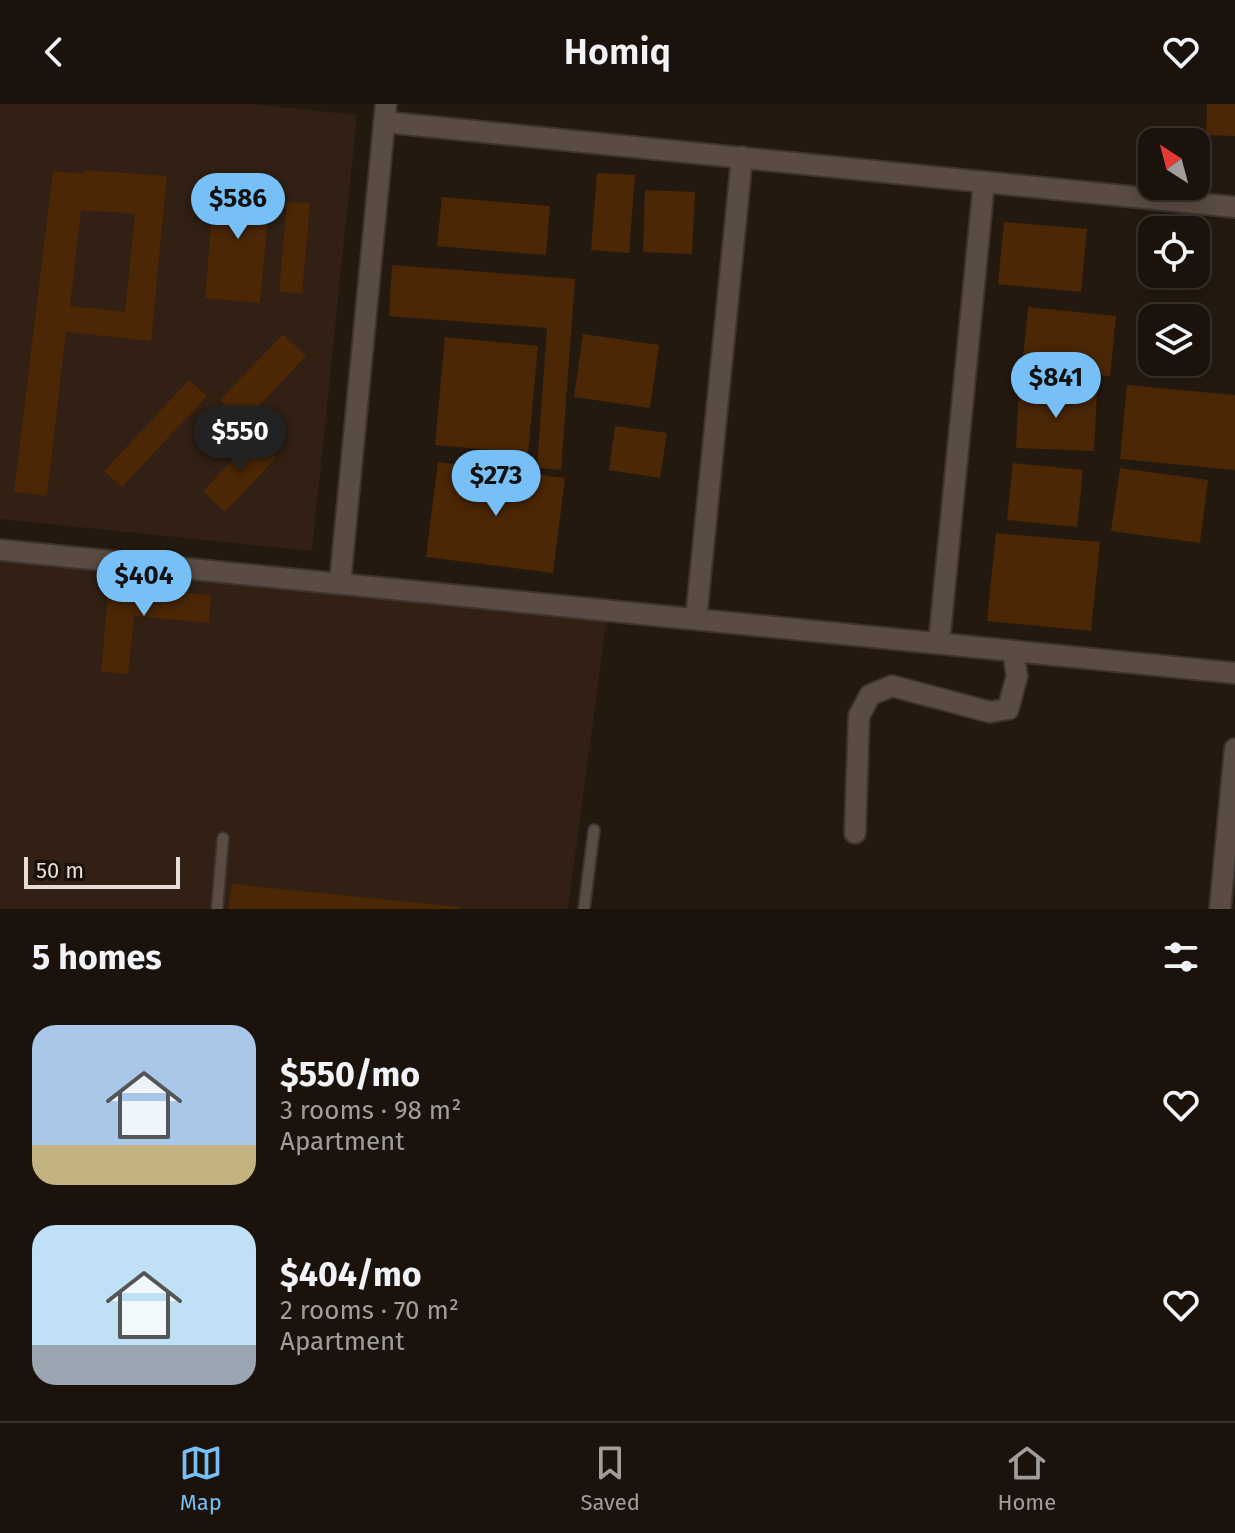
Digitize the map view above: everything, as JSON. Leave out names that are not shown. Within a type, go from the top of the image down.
[{"type":"street","points":[[340,583],[385,113],[742,157],[1235,207]]},
{"type":"street","points":[[696,619],[742,157]]},
{"type":"street","points":[[939,643],[984,182]]},
{"type":"street","points":[[0,550],[1235,673]]},
{"type":"street","points":[[855,833],[859,716],[870,695],[892,686],[990,712],[1008,709],[1017,676],[1013,651]]},
{"type":"street","points":[[1220,909],[1235,749]]},
{"type":"lane","points":[[584,909],[594,830]]},
{"type":"lane","points":[[217,909],[223,838]]},
{"type":"shaded area","points":[[0,104],[251,104],[357,115],[312,551],[0,519]]},
{"type":"shaded area","points":[[0,550],[608,610],[568,909],[0,909]]},
{"type":"building","points":[[1207,104],[1235,104],[1235,136],[1210,135],[1210,128],[1206,128]]},
{"type":"building","points":[[84,170],[167,176],[151,341],[66,332],[47,496],[14,492],[53,171],[84,174]],"holes":[[[81,210],[135,214],[125,312],[70,306]]]},
{"type":"building","points":[[597,173],[635,175],[629,253],[591,250]]},
{"type":"building","points":[[215,179],[271,184],[260,303],[205,298]]},
{"type":"building","points":[[645,190],[695,192],[692,254],[643,252]]},
{"type":"building","points":[[442,197],[550,206],[546,255],[437,246]]},
{"type":"building","points":[[287,202],[310,203],[302,294],[279,292]]},
{"type":"building","points":[[1004,222],[1087,229],[1081,292],[998,284]]},
{"type":"building","points":[[392,265],[575,279],[561,470],[537,468],[547,328],[389,316]]},
{"type":"building","points":[[1028,307],[1116,316],[1110,376],[1022,368]]},
{"type":"building","points":[[283,334],[306,356],[244,422],[220,400]]},
{"type":"building","points":[[583,334],[659,345],[650,408],[574,397]]},
{"type":"building","points":[[445,337],[538,346],[528,453],[435,445]]},
{"type":"building","points":[[189,380],[207,396],[122,487],[104,471]]},
{"type":"building","points":[[1127,385],[1235,395],[1235,470],[1120,459]]},
{"type":"building","points":[[1019,388],[1097,391],[1094,451],[1016,448]]},
{"type":"building","points":[[615,426],[667,433],[660,478],[609,470]]},
{"type":"building","points":[[254,437],[276,458],[225,512],[203,491]]},
{"type":"building","points":[[438,462],[565,478],[553,573],[426,557]]},
{"type":"building","points":[[1013,463],[1083,470],[1077,527],[1007,520]]},
{"type":"building","points":[[1120,468],[1208,480],[1200,543],[1111,531]]},
{"type":"building","points":[[996,533],[1100,542],[1091,631],[987,621]]},
{"type":"building","points":[[109,584],[211,595],[209,623],[134,616],[128,674],[101,672]]},
{"type":"building","points":[[232,884],[460,907],[460,909],[228,909]]}]
